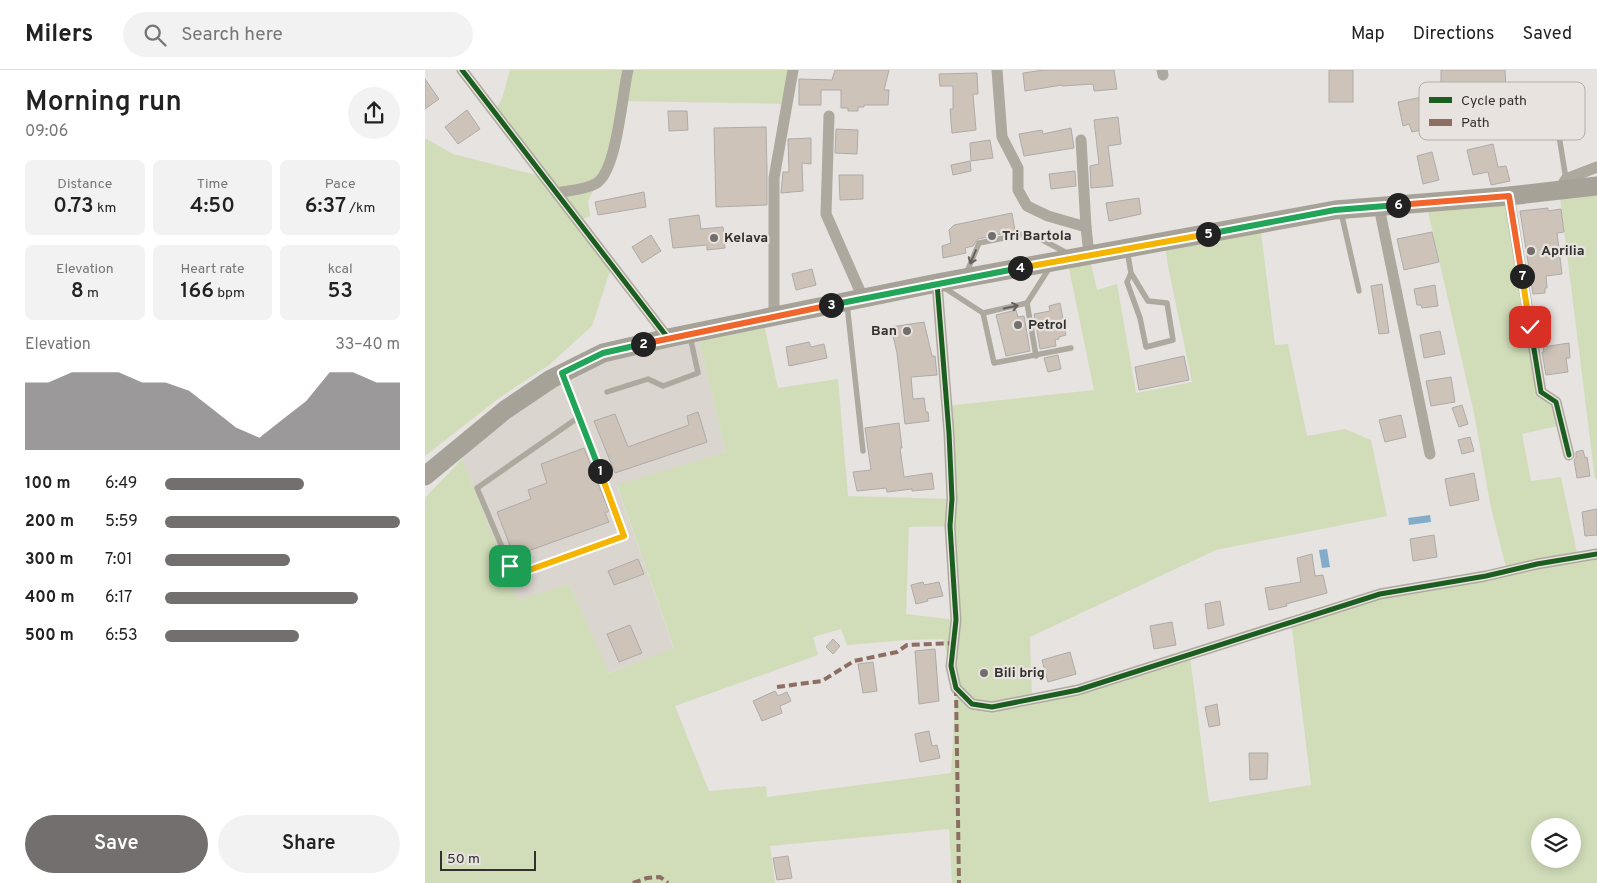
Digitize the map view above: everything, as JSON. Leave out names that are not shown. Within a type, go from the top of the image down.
[{"type":"main road","points":[[425,476],[505,410],[562,373],[603,353],[937,283],[1341,210],[1509,196],[1562,185],[1597,186]]},
{"type":"street","points":[[462,70],[668,338]]},
{"type":"street","points":[[557,193],[596,184],[604,174],[615,147],[628,70]]},
{"type":"street","points":[[774,318],[774,178],[793,70]]},
{"type":"street","points":[[997,70],[1002,137],[1018,168],[1018,190],[1027,206],[1048,216],[1087,227]]},
{"type":"street","points":[[829,116],[827,214],[855,300]]},
{"type":"street","points":[[1081,140],[1087,227],[1082,256]]},
{"type":"street","points":[[1562,185],[1597,167]]},
{"type":"street","points":[[1509,196],[1541,392],[1556,402],[1569,455]]},
{"type":"street","points":[[1379,207],[1431,454]]},
{"type":"street","points":[[937,283],[949,433],[952,499],[951,526],[956,620],[951,666],[956,688],[972,704],[992,707],[1078,690],[1380,594],[1486,576],[1537,564],[1597,554]]},
{"type":"lane","points":[[1557,140],[1562,185]]},
{"type":"lane","points":[[1341,210],[1359,290]]},
{"type":"lane","points":[[964,279],[979,243],[1029,233],[1082,256]]},
{"type":"lane","points":[[1127,248],[1131,273],[1148,301],[1167,303],[1173,340],[1146,347],[1140,318],[1127,282],[1131,273]]},
{"type":"lane","points":[[1036,356],[1027,303],[1053,262]]},
{"type":"lane","points":[[937,283],[983,313],[994,364],[1071,348]]},
{"type":"lane","points":[[855,300],[863,452]]},
{"type":"lane","points":[[983,313],[1027,303]]},
{"type":"lane","points":[[607,392],[648,378],[663,386],[698,373],[689,334]]},
{"type":"lane","points":[[562,373],[579,417],[624,536],[521,573],[510,566],[477,488],[579,417]]},
{"type":"shaded area","points":[[697,332],[726,452],[617,486],[674,649],[608,673],[569,584],[518,601],[462,459],[505,410],[551,379]]},
{"type":"green space","points":[[510,70],[793,70],[788,104],[622,101],[611,156],[588,201],[590,216],[579,221],[612,265],[592,326],[549,365],[499,398],[425,456],[425,138],[453,154],[544,177],[495,112],[502,98]]},
{"type":"green space","points":[[1597,186],[1597,479],[1595,479],[1559,190]]},
{"type":"green space","points":[[1509,196],[1538,395],[1554,402],[1558,426],[1522,434],[1531,481],[1561,477],[1578,557],[1597,554],[1597,883],[952,883],[949,829],[770,846],[775,883],[425,883],[425,498],[462,459],[518,600],[569,584],[609,673],[674,648],[617,485],[726,452],[697,332],[763,320],[778,388],[838,379],[848,496],[951,499],[946,406],[1094,390],[1067,259],[1089,255],[1097,290],[1117,284],[1136,393],[1192,382],[1164,242],[1260,224],[1275,345],[1288,344],[1307,436],[1345,429],[1371,440],[1387,516],[1216,550],[1030,637],[1032,699],[1190,657],[1209,802],[1311,785],[1291,620],[1380,594],[1507,571],[1491,508],[1474,413],[1426,203]],"holes":[[[950,526],[956,620],[906,614],[909,527]],[[841,629],[847,645],[943,639],[956,688],[951,773],[767,797],[766,786],[709,791],[675,706],[818,655],[813,637]]]},
{"type":"water","points":[[1430,515],[1431,522],[1409,525],[1408,518]]},
{"type":"water","points":[[1327,549],[1330,567],[1322,568],[1319,550]]},
{"type":"building","points":[[835,70],[889,70],[884,90],[889,90],[888,105],[864,105],[864,107],[858,107],[858,111],[848,111],[848,108],[841,108],[841,90],[821,90],[821,105],[799,105],[799,79],[832,80]]},
{"type":"building","points":[[1044,70],[1114,70],[1117,89],[1094,91],[1093,84],[1062,85],[1025,91],[1023,73]]},
{"type":"building","points":[[1329,70],[1353,70],[1353,102],[1329,102]]},
{"type":"building","points":[[1441,70],[1505,70],[1506,82],[1441,82]]},
{"type":"building","points":[[977,73],[978,94],[973,94],[976,130],[952,133],[950,109],[953,109],[953,86],[940,86],[939,74]]},
{"type":"building","points":[[425,79],[439,99],[425,109]]},
{"type":"building","points":[[1419,98],[1419,130],[1412,132],[1409,124],[1403,126],[1398,102]]},
{"type":"building","points":[[467,110],[480,129],[458,144],[445,127]]},
{"type":"building","points":[[668,111],[687,111],[688,130],[669,131]]},
{"type":"building","points":[[1118,117],[1121,144],[1108,146],[1113,186],[1091,188],[1090,166],[1099,164],[1094,120]]},
{"type":"building","points":[[766,127],[767,205],[716,207],[714,128]]},
{"type":"building","points":[[1071,128],[1074,148],[1024,156],[1019,134],[1042,130],[1043,134]]},
{"type":"building","points":[[836,129],[858,130],[857,154],[835,153]]},
{"type":"building","points":[[811,138],[811,164],[802,163],[803,191],[781,193],[783,172],[789,172],[788,139]]},
{"type":"building","points":[[990,140],[993,158],[971,161],[970,143]]},
{"type":"building","points":[[1493,144],[1498,167],[1506,166],[1510,181],[1491,185],[1488,172],[1473,175],[1467,150]]},
{"type":"building","points":[[1432,152],[1439,180],[1423,184],[1417,156]]},
{"type":"building","points":[[970,161],[971,171],[953,175],[951,165]]},
{"type":"building","points":[[1075,171],[1076,186],[1051,189],[1049,174]]},
{"type":"building","points":[[839,175],[863,175],[863,199],[840,200]]},
{"type":"building","points":[[644,192],[646,207],[598,215],[595,202]]},
{"type":"building","points":[[1139,198],[1141,214],[1109,221],[1106,203]]},
{"type":"building","points":[[1548,208],[1548,211],[1561,209],[1564,232],[1557,233],[1562,274],[1546,276],[1547,288],[1545,288],[1545,293],[1533,294],[1520,211]]},
{"type":"building","points":[[1012,213],[1015,231],[978,239],[973,246],[965,248],[966,253],[943,258],[942,246],[951,243],[949,230],[954,225]]},
{"type":"building","points":[[699,215],[701,229],[723,227],[725,248],[707,250],[707,245],[673,248],[669,219]]},
{"type":"building","points":[[1432,232],[1439,262],[1404,270],[1397,239]]},
{"type":"building","points":[[651,235],[661,251],[642,263],[632,247]]},
{"type":"building","points":[[812,269],[816,285],[796,290],[792,274]]},
{"type":"building","points":[[1382,284],[1389,333],[1379,334],[1371,286]]},
{"type":"building","points":[[1435,285],[1438,306],[1422,308],[1421,305],[1417,305],[1414,289]]},
{"type":"building","points":[[1060,303],[1066,335],[1055,340],[1056,346],[1040,349],[1034,314],[1050,311],[1049,306]]},
{"type":"building","points":[[1016,310],[1018,317],[1024,316],[1030,351],[1006,356],[996,315]]},
{"type":"building","points":[[924,322],[932,356],[935,356],[937,375],[911,377],[913,399],[924,398],[929,421],[905,424],[897,353],[891,327]]},
{"type":"building","points":[[1440,331],[1445,354],[1424,358],[1420,335]]},
{"type":"building","points":[[809,342],[811,347],[824,344],[827,358],[789,366],[786,347]]},
{"type":"building","points":[[1569,343],[1570,358],[1566,358],[1568,372],[1546,375],[1542,352],[1544,352],[1543,347]]},
{"type":"building","points":[[1058,355],[1061,369],[1048,372],[1044,358]]},
{"type":"building","points":[[1184,356],[1189,380],[1139,390],[1135,367]]},
{"type":"building","points":[[1451,377],[1455,402],[1431,406],[1426,381]]},
{"type":"building","points":[[1462,405],[1468,424],[1459,427],[1452,408]]},
{"type":"building","points":[[698,412],[707,442],[615,473],[594,421],[615,414],[628,447],[689,425],[687,416]]},
{"type":"building","points":[[1401,415],[1406,437],[1385,442],[1379,420]]},
{"type":"building","points":[[899,423],[904,477],[932,473],[934,489],[887,492],[886,488],[857,491],[853,472],[871,470],[865,428]]},
{"type":"building","points":[[1470,437],[1474,451],[1462,454],[1458,440]]},
{"type":"building","points":[[584,448],[609,511],[605,513],[609,522],[514,556],[497,512],[531,499],[528,490],[547,483],[541,464]]},
{"type":"building","points":[[1583,450],[1585,458],[1587,457],[1590,476],[1577,478],[1574,460],[1576,452]]},
{"type":"building","points":[[1474,473],[1479,500],[1450,506],[1445,479]]},
{"type":"building","points":[[1597,509],[1597,535],[1585,536],[1582,512]]},
{"type":"building","points":[[1434,535],[1437,557],[1413,561],[1410,539]]},
{"type":"building","points":[[1312,554],[1315,576],[1323,575],[1327,593],[1269,610],[1265,588],[1301,582],[1297,558]]},
{"type":"building","points":[[638,559],[644,574],[614,585],[608,571]]},
{"type":"building","points":[[923,582],[924,585],[939,582],[943,596],[927,599],[928,601],[916,604],[911,585]]},
{"type":"building","points":[[1220,601],[1224,625],[1208,629],[1205,604]]},
{"type":"building","points":[[1172,622],[1176,645],[1154,649],[1150,626]]},
{"type":"building","points":[[630,625],[642,653],[619,662],[607,634]]},
{"type":"building","points":[[833,639],[840,646],[833,654],[826,647]]},
{"type":"building","points":[[935,649],[939,701],[919,704],[915,651]]},
{"type":"building","points":[[1070,652],[1076,674],[1048,682],[1042,660]]},
{"type":"building","points":[[873,662],[877,691],[863,693],[858,664]]},
{"type":"building","points":[[775,691],[778,696],[787,692],[791,701],[780,706],[782,713],[762,721],[753,701]]},
{"type":"building","points":[[1217,704],[1220,725],[1209,727],[1205,707]]},
{"type":"building","points":[[929,731],[932,746],[937,745],[940,758],[920,762],[915,734]]},
{"type":"building","points":[[1249,753],[1268,753],[1267,779],[1250,780]]},
{"type":"building","points":[[788,856],[792,878],[777,880],[773,858]]},
{"type":"marked path","points":[[777,687],[822,681],[854,661],[897,652],[907,645],[954,643]]},
{"type":"marked path","points":[[956,688],[959,883]]},
{"type":"marked path","points":[[633,883],[647,878],[660,877],[668,883]]},
{"type":"cycle path","points":[[462,70],[668,338]]},
{"type":"cycle path","points":[[1509,196],[1541,392],[1556,402],[1569,455]]},
{"type":"cycle path","points":[[937,283],[949,433],[952,499],[950,526],[956,620],[951,666],[956,688],[972,704],[992,707],[1078,690],[1380,594],[1486,576],[1537,564],[1597,554]]},
{"type":"place","name":"Tri Bartola","points":[[992,236]]},
{"type":"place","name":"Kelava","points":[[714,238]]},
{"type":"place","name":"Aprilia","points":[[1531,251]]},
{"type":"place","name":"Petrol","points":[[1018,325]]},
{"type":"place","name":"Ban","points":[[907,331]]},
{"type":"place","name":"Bili brig","points":[[984,673]]},
{"type":"route","points":[[510,566],[521,573],[624,536],[562,373],[603,353],[937,283],[1335,210],[1509,196],[1530,327]]}]
